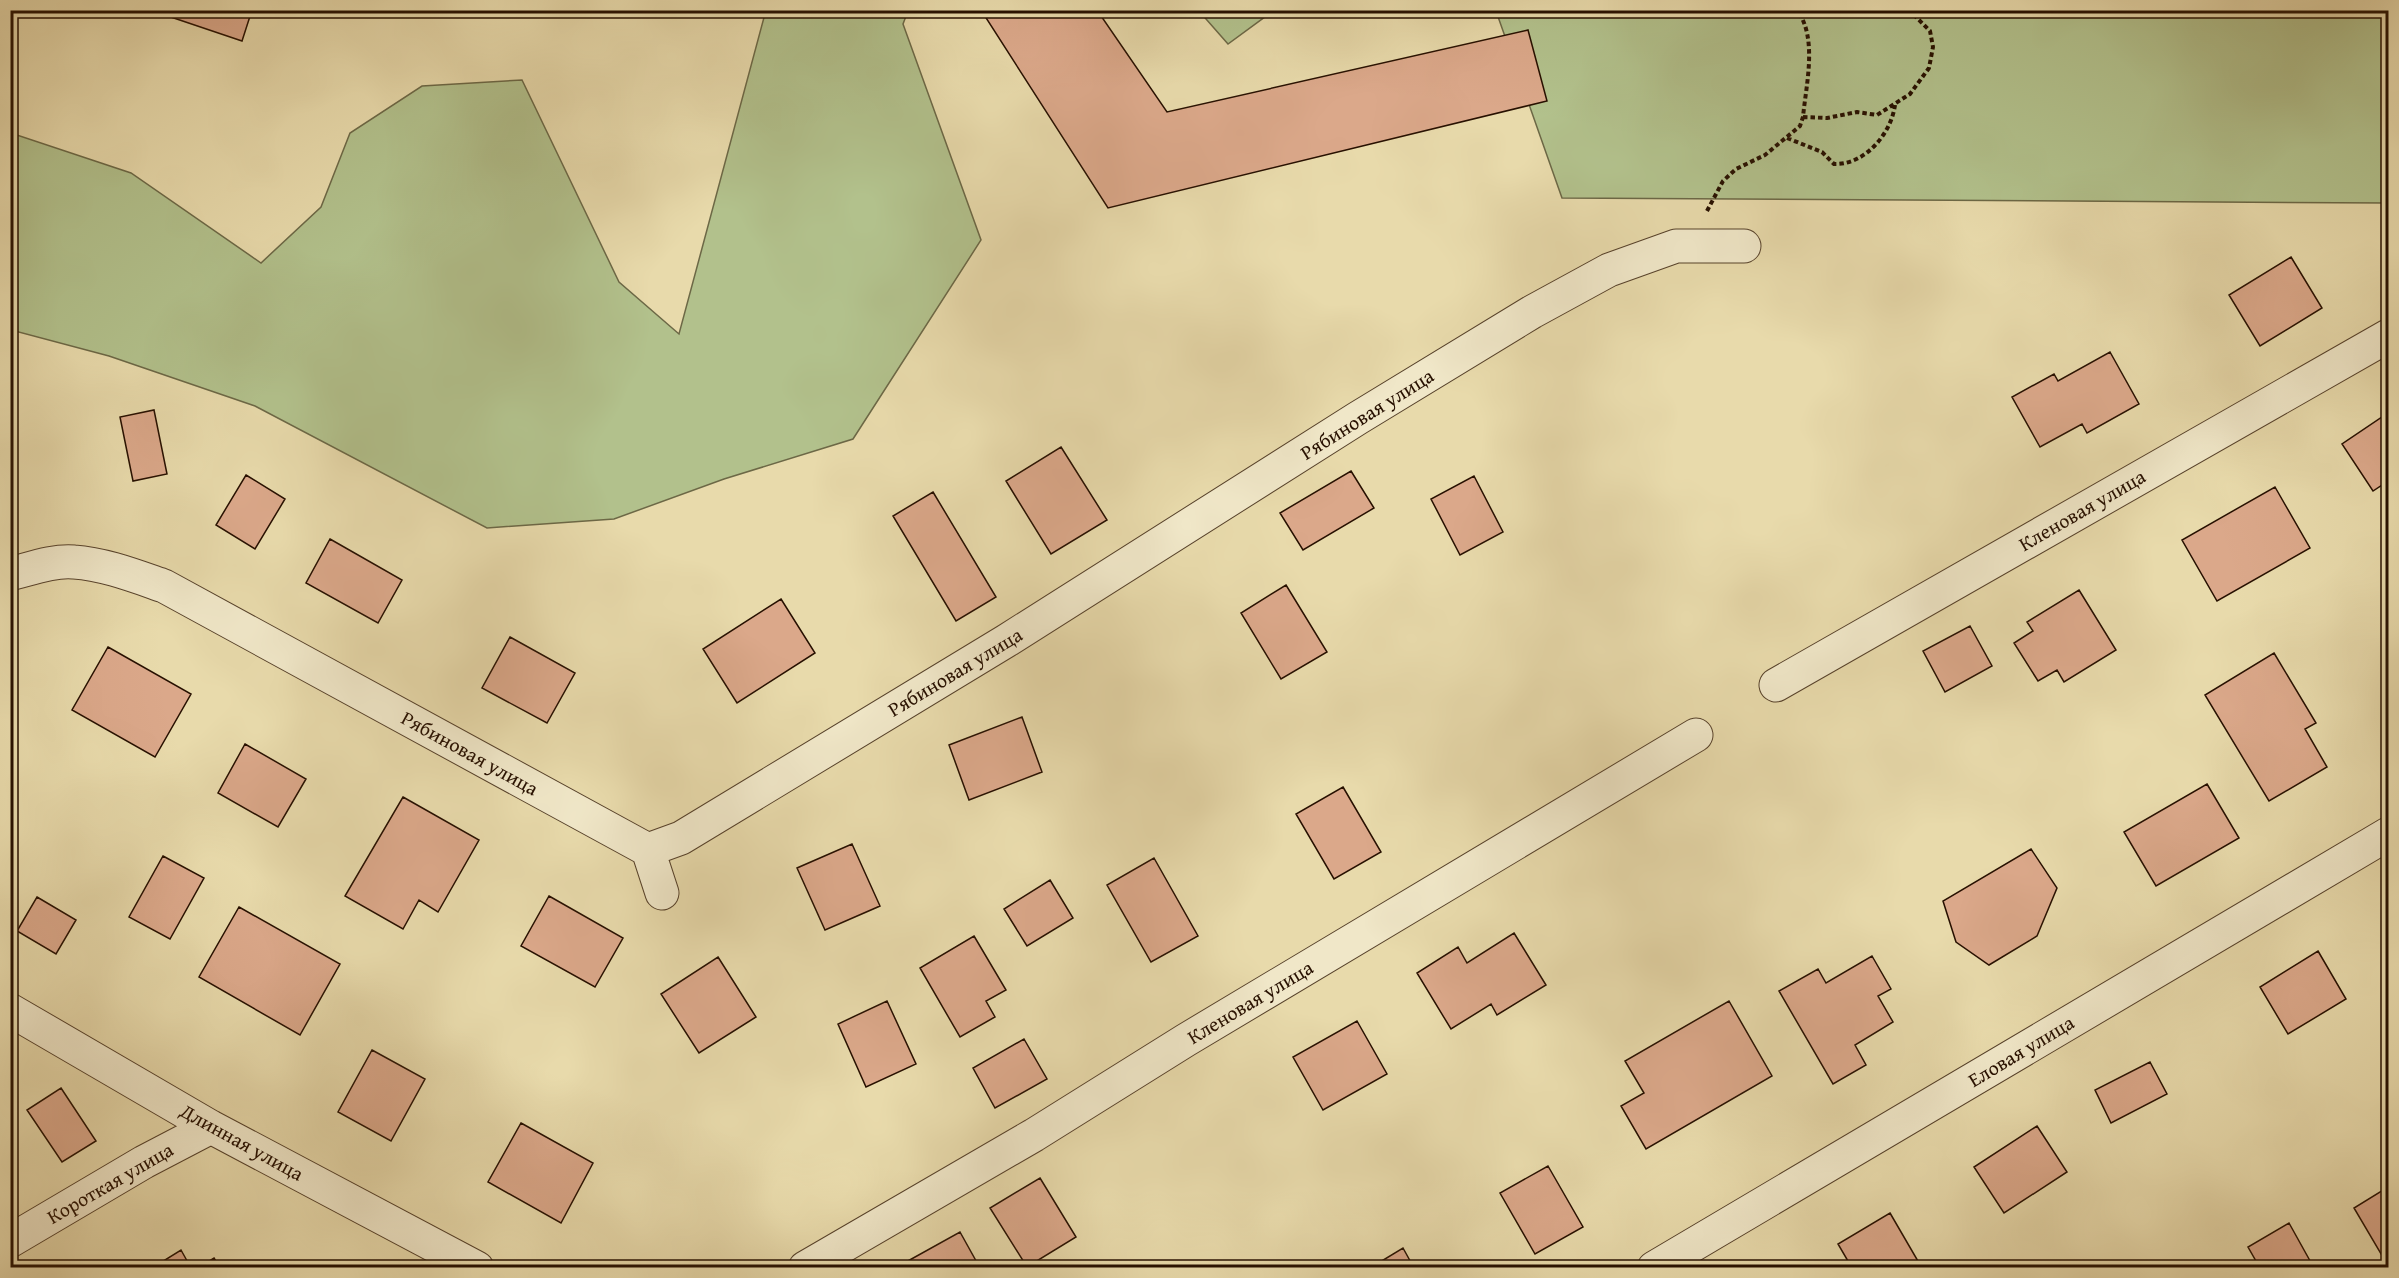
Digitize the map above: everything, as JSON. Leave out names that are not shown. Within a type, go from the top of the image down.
[{"type":"street","name":"Рябиновая улица","points":[[10,574],[73,561],[116,570],[164,586],[648,850],[681,838],[937,683],[1358,418],[1532,312],[1609,270],[1676,246],[1744,246]]},
{"type":"street","name":"Кленовая улица","points":[[1776,685],[2388,336]]},
{"type":"street","name":"Кленовая улица","points":[[805,1268],[1034,1135],[1186,1040],[1696,735]]},
{"type":"street","name":"Еловая улица","points":[[1654,1268],[2388,834]]},
{"type":"street","points":[[648,850],[662,893]]},
{"type":"street","name":"Длинная улица","points":[[10,1010],[211,1127],[477,1268]]},
{"type":"street","name":"Короткая улица","points":[[10,1240],[144,1162],[211,1127]]},
{"type":"path","points":[[1707,212],[1723,181],[1736,169],[1765,155],[1800,126],[1803,117],[1809,46],[1803,18],[1797,10]]},
{"type":"path","points":[[1803,117],[1827,118],[1857,112],[1877,115],[1910,94],[1929,68],[1934,47],[1930,31],[1910,10]]},
{"type":"path","points":[[1786,138],[1822,152],[1834,164],[1845,164],[1866,155],[1893,122],[1895,105]]},
{"type":"green space","points":[[766,10],[908,11],[903,24],[981,240],[853,439],[724,479],[614,519],[487,528],[255,406],[109,356],[11,330],[11,133],[131,173],[261,263],[321,207],[350,133],[422,86],[522,80],[619,282],[679,334]]},
{"type":"green space","points":[[1199,11],[1273,11],[1228,44]]},
{"type":"green space","points":[[1496,11],[2388,11],[2388,203],[1562,198]]},
{"type":"building","points":[[150,10],[252,10],[242,41]]},
{"type":"building","points":[[981,10],[1097,10],[1167,112],[1528,30],[1547,101],[1108,208]]},
{"type":"building","points":[[2291,257],[2322,308],[2260,346],[2229,295]]},
{"type":"building","points":[[2110,352],[2139,404],[2087,433],[2082,424],[2040,447],[2012,397],[2054,374],[2058,381]]},
{"type":"building","points":[[154,410],[167,474],[133,481],[120,417]]},
{"type":"building","points":[[2388,413],[2388,481],[2373,491],[2342,444]]},
{"type":"building","points":[[1061,447],[1107,520],[1051,554],[1006,481]]},
{"type":"building","points":[[1351,471],[1374,508],[1303,550],[1280,513]]},
{"type":"building","points":[[246,475],[285,499],[255,549],[216,525]]},
{"type":"building","points":[[1474,476],[1503,532],[1460,555],[1431,499]]},
{"type":"building","points":[[2275,487],[2310,548],[2217,601],[2182,540]]},
{"type":"building","points":[[933,492],[996,597],[956,621],[893,516]]},
{"type":"building","points":[[330,539],[402,580],[378,623],[306,583]]},
{"type":"building","points":[[1286,585],[1327,652],[1281,679],[1241,613]]},
{"type":"building","points":[[2079,590],[2116,650],[2064,682],[2057,670],[2038,681],[2014,643],[2033,631],[2027,622]]},
{"type":"building","points":[[781,599],[815,653],[737,703],[703,649]]},
{"type":"building","points":[[1970,626],[1992,666],[1945,692],[1923,651]]},
{"type":"building","points":[[510,637],[575,673],[547,723],[482,688]]},
{"type":"building","points":[[108,647],[191,694],[155,757],[72,710]]},
{"type":"building","points":[[2274,653],[2316,723],[2305,729],[2327,767],[2269,801],[2205,695]]},
{"type":"building","points":[[1022,717],[1042,772],[969,800],[949,745]]},
{"type":"building","points":[[245,744],[306,779],[278,827],[218,793]]},
{"type":"building","points":[[2207,784],[2239,838],[2156,886],[2124,832]]},
{"type":"building","points":[[1343,787],[1381,852],[1334,879],[1296,814]]},
{"type":"building","points":[[403,797],[479,840],[438,912],[419,900],[403,929],[345,896]]},
{"type":"building","points":[[852,844],[880,906],[825,930],[797,868]]},
{"type":"building","points":[[2031,849],[2057,888],[2037,936],[1989,965],[1956,942],[1943,901]]},
{"type":"building","points":[[163,856],[204,878],[170,939],[129,917]]},
{"type":"building","points":[[1154,858],[1198,936],[1151,962],[1107,885]]},
{"type":"building","points":[[1050,880],[1073,918],[1027,946],[1004,909]]},
{"type":"building","points":[[549,896],[623,938],[595,987],[521,946]]},
{"type":"building","points":[[37,897],[76,920],[56,954],[17,931]]},
{"type":"building","points":[[239,907],[340,964],[300,1035],[199,977]]},
{"type":"building","points":[[1514,933],[1546,985],[1497,1015],[1491,1004],[1451,1029],[1417,973],[1458,947],[1467,963]]},
{"type":"building","points":[[974,936],[1006,990],[986,1001],[995,1017],[960,1037],[920,968]]},
{"type":"building","points":[[2318,951],[2346,999],[2288,1034],[2260,987]]},
{"type":"building","points":[[1872,956],[1891,989],[1878,996],[1893,1022],[1855,1045],[1866,1065],[1833,1084],[1779,991],[1818,969],[1826,983]]},
{"type":"building","points":[[718,957],[756,1017],[699,1053],[661,994]]},
{"type":"building","points":[[887,1001],[916,1064],[866,1087],[838,1024]]},
{"type":"building","points":[[1729,1001],[1772,1076],[1646,1149],[1621,1106],[1644,1093],[1625,1061]]},
{"type":"building","points":[[1357,1021],[1387,1074],[1323,1110],[1293,1057]]},
{"type":"building","points":[[1024,1039],[1047,1079],[995,1108],[973,1068]]},
{"type":"building","points":[[372,1050],[425,1079],[391,1141],[338,1112]]},
{"type":"building","points":[[2150,1062],[2167,1094],[2111,1123],[2095,1090]]},
{"type":"building","points":[[61,1088],[96,1141],[62,1162],[27,1110]]},
{"type":"building","points":[[521,1123],[593,1163],[561,1223],[488,1182]]},
{"type":"building","points":[[2037,1126],[2067,1172],[2004,1213],[1974,1167]]},
{"type":"building","points":[[1548,1166],[1583,1227],[1535,1254],[1500,1193]]},
{"type":"building","points":[[1040,1178],[1076,1237],[1027,1267],[990,1208]]},
{"type":"building","points":[[2388,1187],[2388,1256],[2384,1259],[2354,1208]]},
{"type":"building","points":[[1890,1213],[1922,1268],[1852,1268],[1838,1244]]},
{"type":"building","points":[[2289,1223],[2314,1268],[2260,1268],[2248,1247]]},
{"type":"building","points":[[960,1232],[980,1268],[897,1268],[897,1267]]},
{"type":"building","points":[[1403,1248],[1414,1268],[1370,1268]]},
{"type":"building","points":[[181,1250],[191,1268],[152,1268]]},
{"type":"building","points":[[214,1258],[220,1268],[198,1268]]}]
